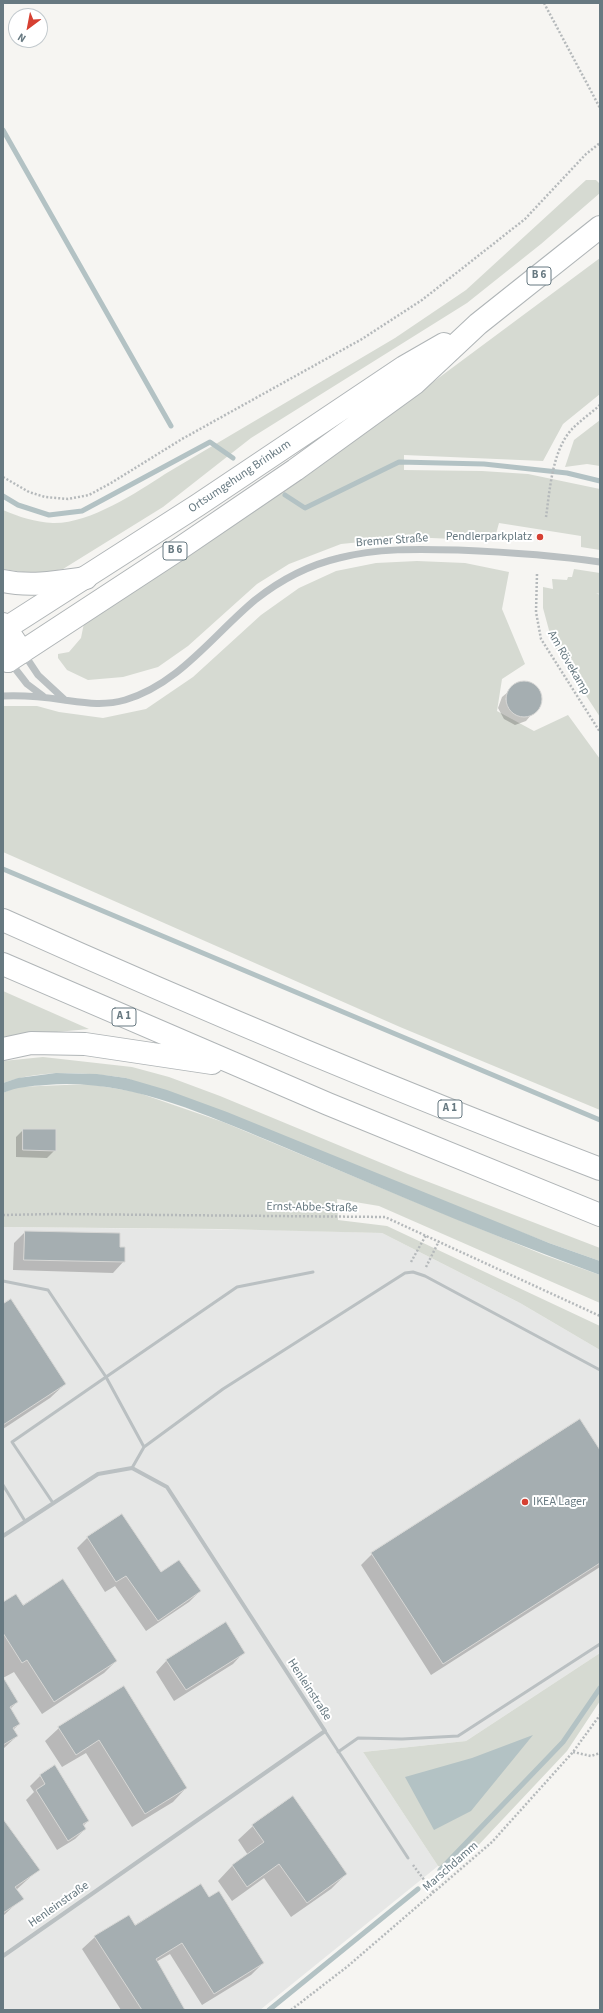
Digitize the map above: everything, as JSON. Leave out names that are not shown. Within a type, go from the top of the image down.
[{"type":"highway","name":"Ortsumgehung Brinkum","points":[[11,655],[179,549],[307,461],[415,383],[478,324],[600,228]]},
{"type":"highway","name":"Ortsumgehung Brinkum","points":[[4,627],[86,578],[404,367],[478,324]]},
{"type":"highway","points":[[3,581],[43,584],[86,578]]},
{"type":"highway","points":[[4,627],[11,655]]},
{"type":"highway","name":"A 1","points":[[3,920],[223,1016],[600,1169]]},
{"type":"highway","name":"A 1","points":[[3,964],[245,1068],[600,1214]]},
{"type":"highway","points":[[3,1049],[31,1043],[85,1044],[245,1068]]},
{"type":"street","name":"Bremer Straße","points":[[3,696],[26,695],[85,704],[107,704],[126,700],[154,687],[186,665],[244,610],[272,589],[298,573],[337,558],[383,551],[430,550],[537,555],[600,562]]},
{"type":"street","points":[[11,655],[27,684],[46,698]]},
{"type":"street","points":[[11,655],[38,675],[65,700]]},
{"type":"street","points":[[3,1536],[98,1474],[132,1468]]},
{"type":"street","name":"Henleinstraße","points":[[3,1956],[325,1731],[166,1487],[132,1468]]},
{"type":"lane","points":[[53,1504],[12,1442],[237,1287],[313,1272]]},
{"type":"lane","points":[[132,1468],[144,1447],[223,1389],[405,1273],[414,1272],[422,1275],[600,1370]]},
{"type":"lane","points":[[3,1281],[48,1290],[106,1376],[144,1447]]},
{"type":"lane","points":[[3,1485],[25,1521]]},
{"type":"lane","points":[[338,1752],[358,1738],[402,1739],[458,1736],[600,1644]]},
{"type":"lane","points":[[325,1731],[408,1858]]},
{"type":"path","points":[[544,3],[600,108]]},
{"type":"path","points":[[3,477],[29,492],[45,497],[68,499],[89,495],[111,483],[182,439],[362,339],[422,300],[525,219],[586,154],[600,143]]},
{"type":"path","points":[[546,517],[555,466],[566,438],[572,429],[600,405]]},
{"type":"path","name":"Am Rövekamp","points":[[537,574],[536,612],[541,639],[600,732]]},
{"type":"path","name":"Ernst-Abbe-Straße","points":[[3,1215],[54,1214],[385,1217],[600,1316]]},
{"type":"path","points":[[405,1273],[426,1235]]},
{"type":"path","points":[[422,1275],[439,1241]]},
{"type":"path","name":"Marschdamm","points":[[291,2010],[348,1966],[492,1842],[573,1752],[600,1715]]},
{"type":"path","points":[[573,1752],[591,1756],[600,1753]]},
{"type":"path","points":[[408,1858],[434,1893]]},
{"type":"shaded area","points":[[586,180],[596,180],[600,184],[600,193],[541,244],[467,303],[251,438],[163,507],[63,569],[36,574],[3,569],[3,510],[40,522],[53,523],[67,522],[82,518],[112,506],[395,338],[466,290]]},
{"type":"shaded area","points":[[600,258],[600,394],[563,424],[543,461],[404,455],[404,470],[482,471],[528,474],[600,489],[600,550],[581,547],[581,536],[499,523],[494,541],[411,537],[341,544],[289,564],[257,584],[188,646],[158,667],[123,677],[88,680],[67,670],[58,658],[58,654],[69,652],[81,638],[84,623],[308,475]]},
{"type":"shaded area","points":[[600,420],[600,466],[587,464],[565,467],[574,440]]},
{"type":"shaded area","points":[[417,561],[465,563],[509,572],[502,609],[525,664],[502,679],[497,711],[534,731],[568,715],[600,759],[600,1110],[400,1027],[3,852],[3,706],[37,706],[59,712],[103,718],[146,709],[193,677],[261,615],[299,588],[336,571],[376,563]]},
{"type":"shaded area","points":[[574,569],[600,573],[600,594],[596,593],[600,595],[600,717],[553,645],[543,608],[543,587],[553,589],[552,579],[567,580],[568,577],[572,577]]},
{"type":"shaded area","points":[[3,991],[89,1029],[3,1037]]},
{"type":"shaded area","points":[[43,1057],[132,1067],[169,1077],[220,1096],[408,1174],[600,1248],[600,1261],[549,1243],[126,1078],[95,1074],[64,1073],[33,1075],[3,1083],[3,1061]]},
{"type":"shaded area","points":[[56,1073],[97,1074],[126,1078],[167,1090],[227,1112],[549,1243],[600,1261],[600,1275],[455,1219],[218,1120],[162,1100],[134,1092],[75,1084],[29,1086],[13,1089],[3,1093],[3,1083],[18,1078]]},
{"type":"shaded area","points":[[89,1084],[136,1092],[223,1122],[544,1255],[600,1275],[600,1303],[379,1206],[337,1199],[338,1220],[387,1226],[600,1326],[600,1350],[520,1303],[382,1233],[220,1229],[3,1227],[3,1093],[16,1087]]},
{"type":"shaded area","points":[[3,1227],[277,1230],[382,1233],[520,1303],[600,1350],[600,1653],[466,1741],[363,1752],[438,1866],[260,2010],[3,2010]]},
{"type":"shaded area","points":[[600,1653],[600,1701],[567,1751],[471,1853],[452,1865],[443,1867],[438,1866],[363,1752],[466,1741]]},
{"type":"shaded area","points":[[533,1735],[471,1811],[434,1830],[405,1777],[472,1758]]},
{"type":"building","points":[[528,681],[537,686],[541,692],[541,706],[537,712],[528,717],[520,717],[511,712],[507,706],[506,695],[511,686],[517,682]]},
{"type":"building","points":[[23,1129],[56,1129],[56,1151],[23,1150]]},
{"type":"building","points":[[25,1231],[120,1233],[120,1247],[125,1247],[125,1262],[24,1260]]},
{"type":"building","points":[[11,1299],[66,1384],[3,1425],[3,1304]]},
{"type":"building","name":"IKEA Lager","points":[[580,1419],[600,1450],[600,1563],[443,1664],[371,1553]]},
{"type":"building","points":[[122,1514],[161,1572],[179,1560],[201,1591],[158,1621],[126,1576],[116,1582],[87,1537]]},
{"type":"building","points":[[63,1579],[117,1661],[54,1702],[27,1660],[22,1663],[3,1633],[3,1602],[16,1594],[23,1605]]},
{"type":"building","points":[[226,1622],[245,1653],[186,1690],[166,1660]]},
{"type":"building","points":[[3,1677],[18,1702],[10,1707],[20,1724],[13,1728],[18,1736],[3,1745]]},
{"type":"building","points":[[124,1686],[187,1788],[145,1814],[99,1740],[76,1755],[58,1727]]},
{"type":"building","points":[[55,1765],[89,1821],[83,1824],[86,1829],[68,1841],[36,1790],[45,1784],[40,1775]]},
{"type":"building","points":[[293,1796],[347,1874],[307,1903],[279,1864],[247,1887],[232,1865],[264,1842],[252,1825]]},
{"type":"building","points":[[3,1819],[40,1870],[15,1887],[24,1899],[3,1913]]},
{"type":"building","points":[[201,1884],[209,1897],[219,1891],[264,1963],[214,1994],[182,1943],[156,1959],[185,2010],[142,2010],[94,1936],[129,1915],[135,1925]]},
{"type":"waterway","points":[[3,130],[171,426]]},
{"type":"waterway","points":[[3,496],[18,505],[49,515],[82,511],[210,442],[233,458]]},
{"type":"waterway","points":[[285,495],[305,508],[399,462],[484,464],[567,473],[600,481]]},
{"type":"waterway","points":[[3,869],[600,1120]]},
{"type":"waterway","points":[[440,1870],[563,1742],[600,1688]]},
{"type":"waterway","points":[[269,2010],[418,1889]]},
{"type":"place","name":"Pendlerparkplatz","points":[[540,537]]},
{"type":"place","name":"IKEA Lager","points":[[525,1502]]}]
